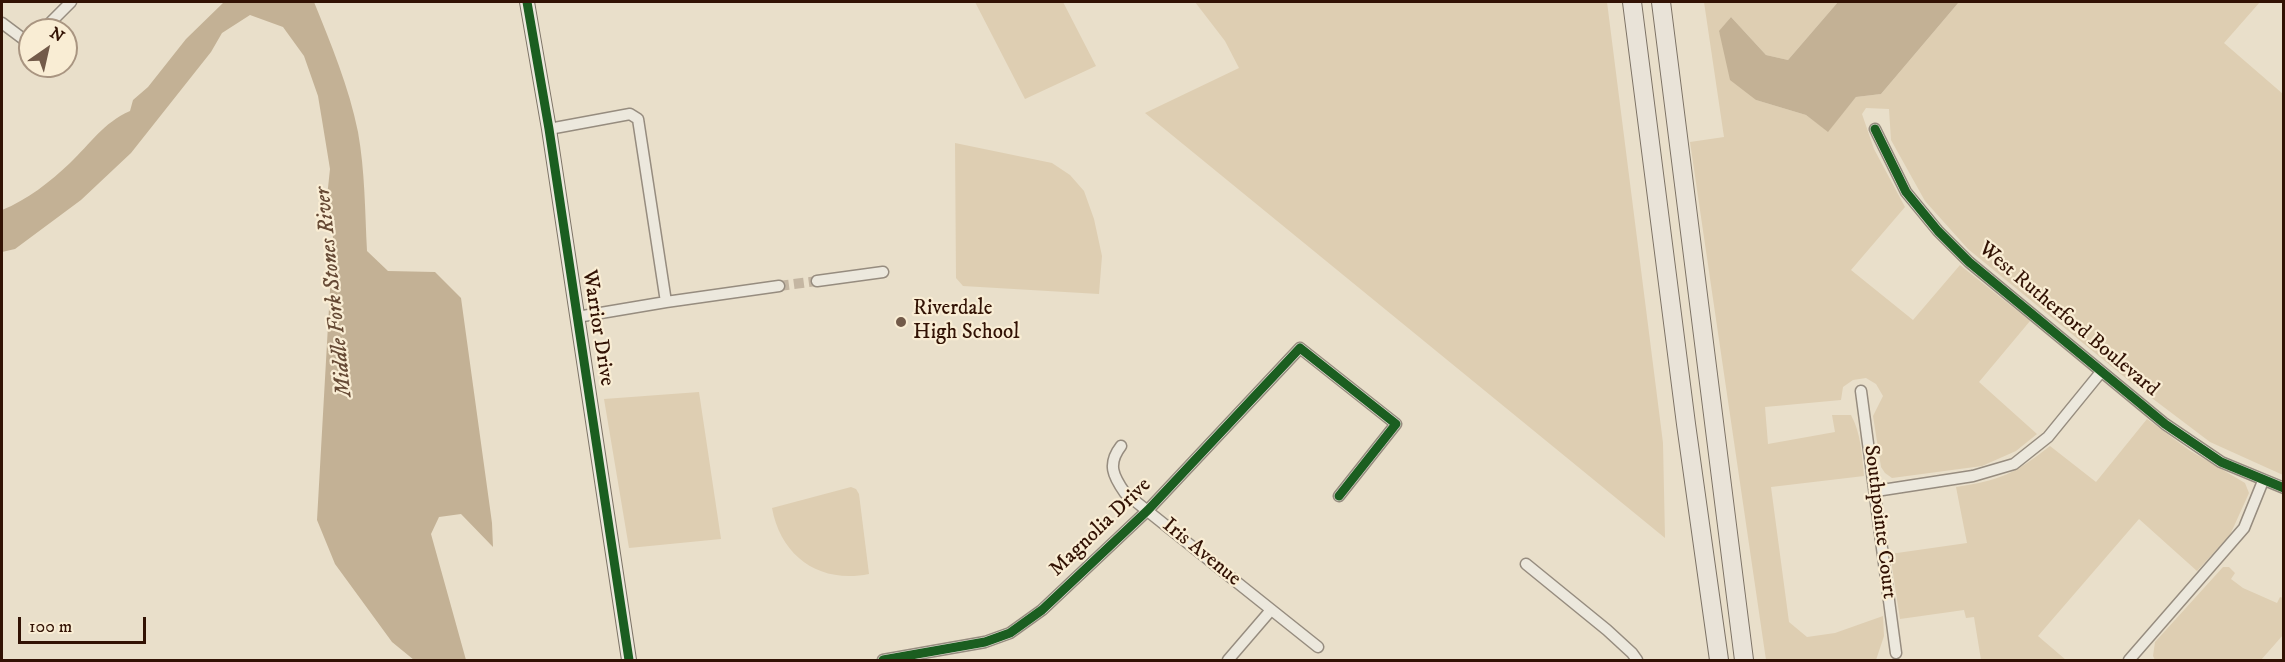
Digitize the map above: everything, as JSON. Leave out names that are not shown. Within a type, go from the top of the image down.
[{"type":"highway","points":[[1632,2],[1719,660]]},
{"type":"highway","points":[[1661,2],[1731,568],[1746,660]]},
{"type":"highway","points":[[1708,575],[1708,660]]},
{"type":"street","points":[[56,18],[71,2]]},
{"type":"street","name":"Warrior Drive","points":[[527,2],[549,129],[629,660]]},
{"type":"street","points":[[2,23],[18,35]]},
{"type":"street","points":[[549,129],[630,114],[638,119],[666,302]]},
{"type":"street","name":"West Rutherford Boulevard","points":[[1875,129],[1906,192],[1938,231],[1969,261],[2164,424],[2221,462],[2283,488]]},
{"type":"street","points":[[817,281],[883,272]]},
{"type":"street","points":[[577,317],[779,286]]},
{"type":"street","name":"Magnolia Drive","points":[[883,660],[901,659],[986,642],[1010,633],[1042,610],[1148,510],[1300,348],[1396,424],[1339,496]]},
{"type":"street","points":[[1876,491],[1973,476],[2014,464],[2048,436],[2101,372]]},
{"type":"street","name":"Southpointe Court","points":[[1861,390],[1896,653]]},
{"type":"street","name":"Iris Avenue","points":[[1120,446],[1113,459],[1112,467],[1115,478],[1125,493],[1318,647]]},
{"type":"street","points":[[2133,659],[2244,528],[2263,481]]},
{"type":"street","points":[[1526,564],[1607,630],[1632,653],[1636,660]]},
{"type":"street","points":[[1228,660],[1271,610]]},
{"type":"shaded area","points":[[975,2],[1063,2],[1096,66],[1025,99]]},
{"type":"shaded area","points":[[1195,2],[1607,2],[1663,443],[1665,538],[1145,113],[1239,68],[1225,41]]},
{"type":"shaded area","points":[[1704,2],[1838,2],[1788,60],[1766,55],[1731,17],[1719,32],[1756,100],[1806,115],[1828,131],[1856,97],[1881,94],[1959,2],[2260,2],[2224,43],[2283,94],[2283,475],[2210,442],[2128,380],[1968,249],[1925,201],[1891,140],[1889,109],[1866,108],[1862,114],[1874,149],[1905,207],[1851,270],[1913,320],[1960,265],[2030,321],[1979,382],[2037,434],[2016,451],[1982,466],[1892,478],[1881,467],[1873,416],[1883,396],[1876,384],[1866,378],[1853,380],[1843,387],[1841,400],[1765,407],[1768,444],[1835,432],[1832,415],[1851,415],[1859,437],[1863,460],[1864,476],[1771,487],[1789,622],[1807,637],[1835,633],[1883,616],[1884,636],[1876,660],[1766,660],[1690,142],[1724,137]]},
{"type":"shaded area","points":[[955,143],[1052,163],[1070,175],[1084,191],[1094,219],[1102,256],[1099,294],[963,286],[956,278]]},
{"type":"shaded area","points":[[699,392],[721,539],[629,548],[604,399]]},
{"type":"shaded area","points":[[2147,419],[2189,450],[2245,483],[2249,493],[2230,535],[2197,571],[2139,519],[2038,636],[2066,660],[1981,660],[1974,617],[1966,618],[1964,610],[1900,619],[1890,554],[1967,543],[1956,487],[1996,479],[2027,463],[2050,446],[2096,482]]},
{"type":"shaded area","points":[[851,487],[859,494],[869,574],[834,575],[806,563],[794,553],[784,540],[772,508]]},
{"type":"shaded area","points":[[2223,567],[2229,567],[2235,573],[2231,579],[2243,588],[2277,603],[2280,597],[2283,598],[2283,635],[2261,660],[2155,660],[2153,656],[2155,642]]},
{"type":"water","name":"Middle Fork Stones River","points":[[224,2],[314,2],[345,82],[358,132],[367,251],[388,271],[435,272],[461,298],[492,523],[493,547],[461,514],[439,517],[431,534],[466,660],[414,660],[392,642],[335,564],[317,520],[333,237],[327,197],[330,169],[318,96],[304,56],[283,27],[250,15],[222,33],[211,52],[131,153],[81,200],[15,249],[2,252],[2,210],[46,184],[105,127],[130,111],[133,100],[148,87],[186,39]]},
{"type":"water","points":[[1838,2],[1959,2],[1881,94],[1856,97],[1828,132],[1806,115],[1756,100],[1730,80],[1719,31],[1731,17],[1766,55],[1788,60]]},
{"type":"tunnel","points":[[779,286],[817,281]]},
{"type":"cycle path","points":[[527,2],[549,129],[629,660]]},
{"type":"cycle path","points":[[1875,129],[1906,192],[1938,231],[1969,262],[2165,424],[2221,462],[2284,488]]},
{"type":"cycle path","points":[[883,660],[985,642],[1010,633],[1042,610],[1148,510],[1300,348],[1396,424],[1339,496]]},
{"type":"place","name":"Riverdale High School","points":[[901,322]]}]
